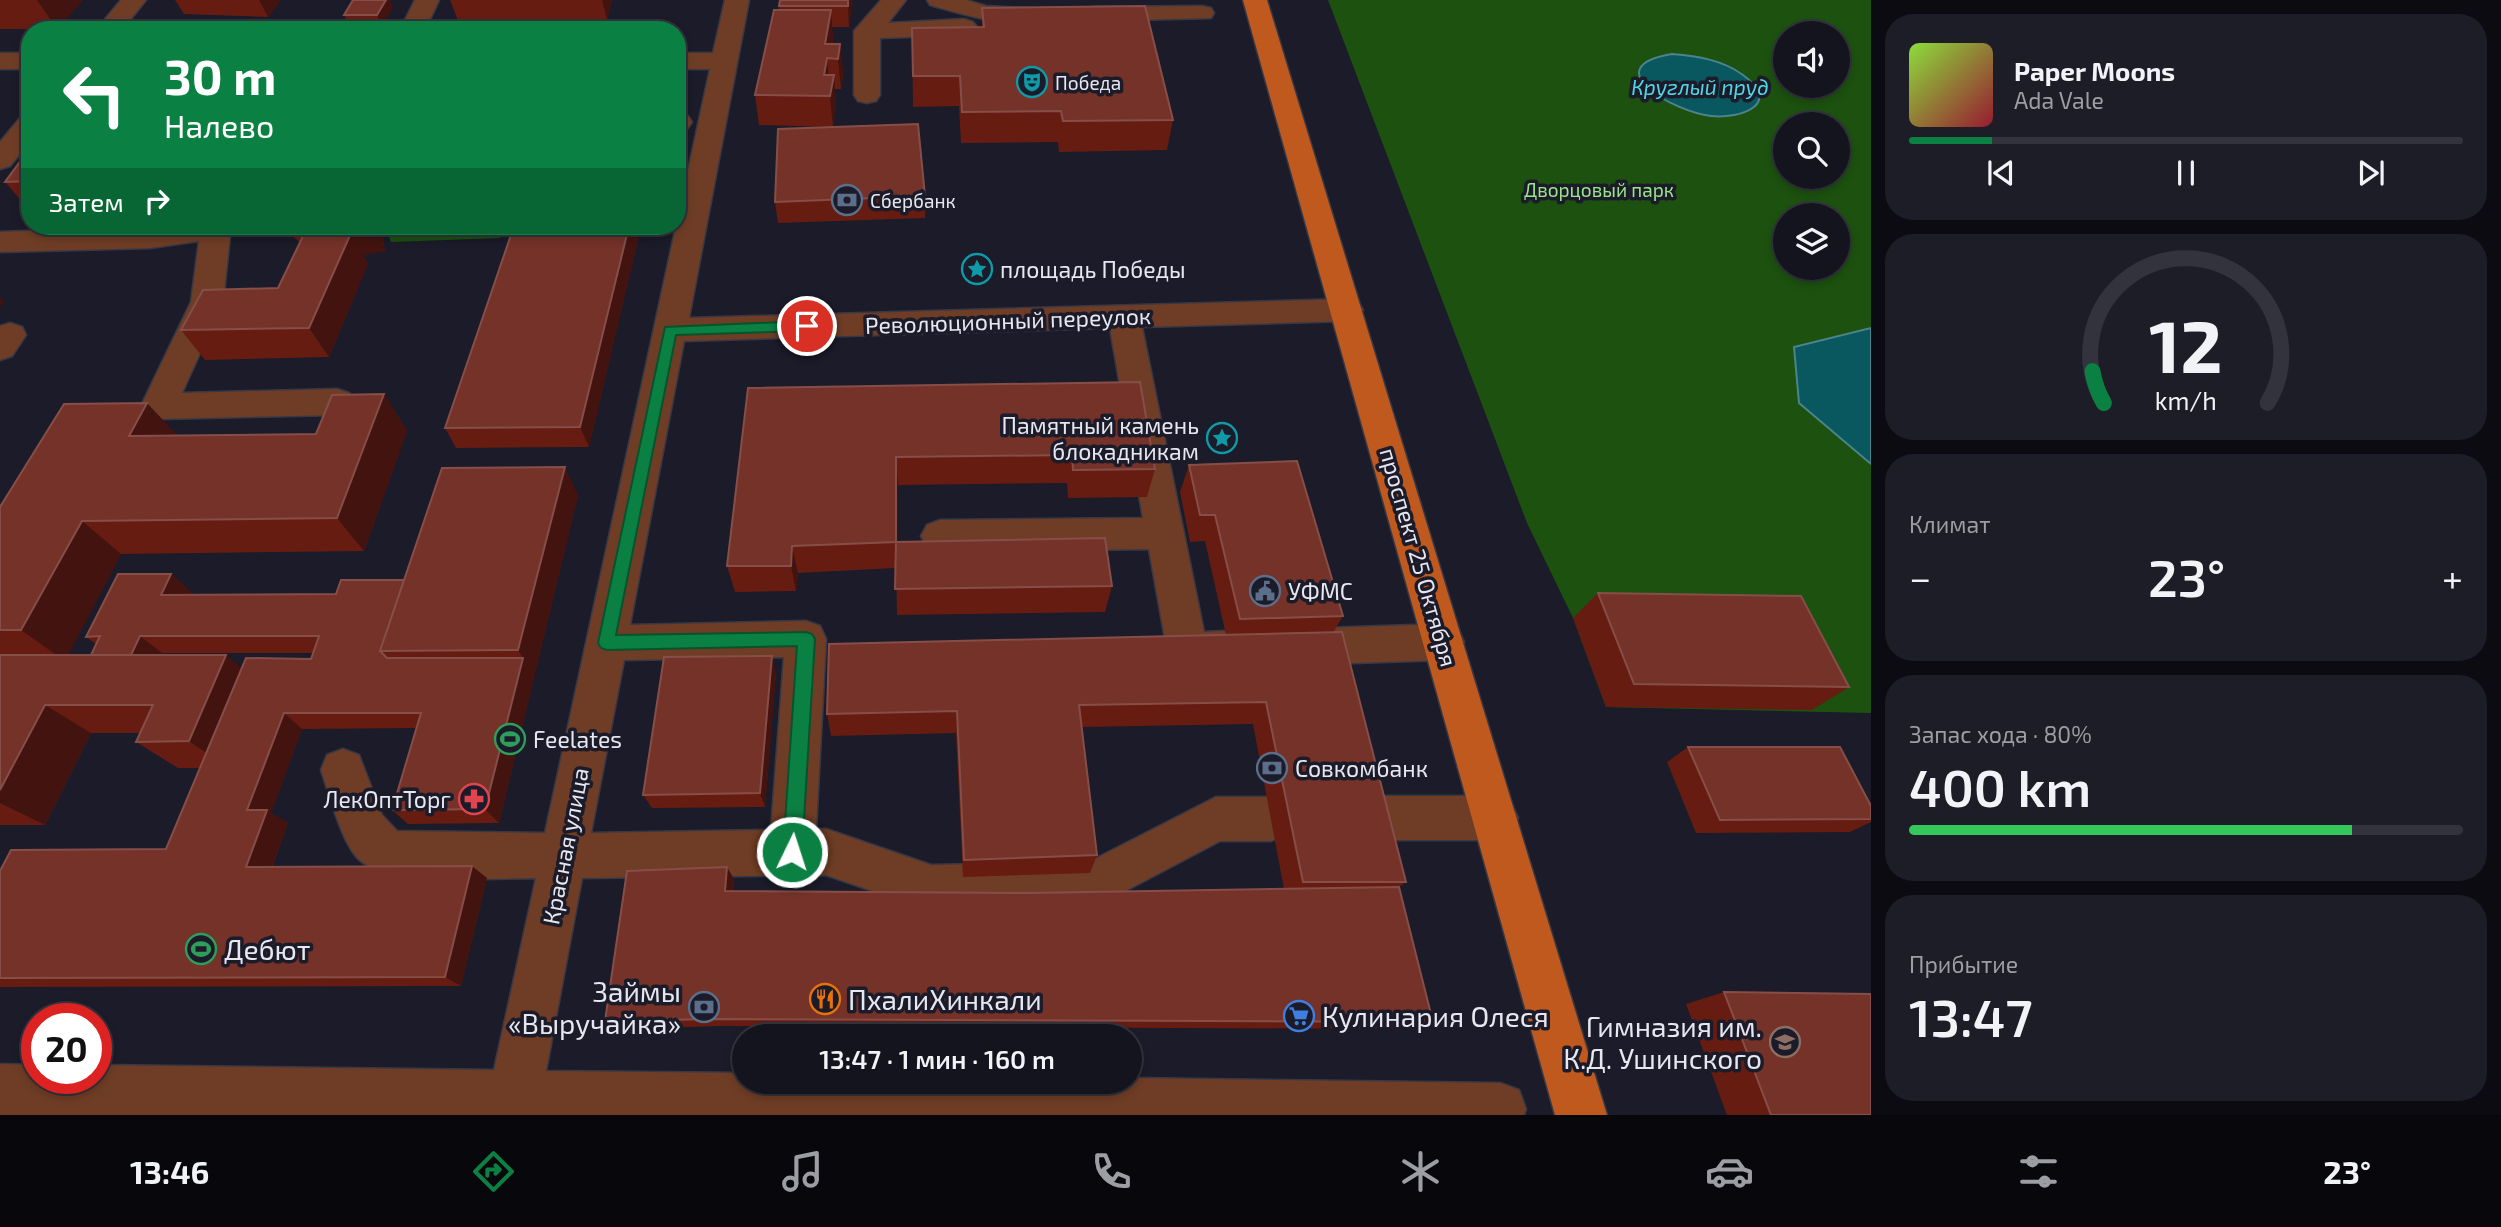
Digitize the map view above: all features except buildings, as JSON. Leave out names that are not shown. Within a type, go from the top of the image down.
[{"type":"main road","name":"проспект 25 Октября","points":[[1255,0],[1581,1115]]},
{"type":"street","points":[[116,21],[134,0]]},
{"type":"street","points":[[417,21],[428,0]]},
{"type":"street","name":"Красная улица","points":[[686,211],[725,61],[737,0]]},
{"type":"street","points":[[867,95],[867,31],[894,0]]},
{"type":"street","points":[[939,0],[985,13],[1202,13]]},
{"type":"street","points":[[867,31],[956,29],[1010,14]]},
{"type":"street","points":[[0,61],[21,61]]},
{"type":"street","points":[[686,61],[725,61]]},
{"type":"street","points":[[0,160],[21,135]]},
{"type":"street","points":[[0,242],[137,239],[163,235]]},
{"type":"street","points":[[214,235],[207,302],[158,406],[337,402]]},
{"type":"street","name":"Красная улица","points":[[513,1106],[670,330],[682,235]]},
{"type":"street","name":"Революционный переулок","points":[[670,330],[1347,310]]},
{"type":"street","points":[[1124,317],[1187,650],[1444,642]]},
{"type":"street","points":[[940,536],[1165,533]]},
{"type":"street","points":[[607,643],[806,639],[792,852]]},
{"type":"street","points":[[343,770],[366,829],[377,846],[397,854],[563,856],[827,852],[931,888],[1093,885],[1216,819],[1270,819]]},
{"type":"street","points":[[1365,818],[1495,818]]},
{"type":"street","points":[[0,1090],[513,1106],[1500,1109]]},
{"type":"green space","name":"Дворцовый парк","points":[[1328,0],[1871,0],[1871,713],[1606,707],[1573,618],[1527,523]]},
{"type":"green space","points":[[388,235],[501,235],[500,238],[391,242]]},
{"type":"water","name":"Круглый пруд","points":[[1672,54],[1709,60],[1735,70],[1754,85],[1759,94],[1758,102],[1745,112],[1711,116],[1696,113],[1662,98],[1640,78],[1640,69],[1650,60]]},
{"type":"water","points":[[1871,328],[1871,464],[1799,403],[1794,347]]},
{"type":"place","name":"Победа","points":[[1032,82]]},
{"type":"place","name":"Сбербанк","points":[[847,200]]},
{"type":"place","name":"площадь Победы","points":[[977,269]]},
{"type":"place","name":"Памятный камень блокадникам","points":[[1222,438]]},
{"type":"place","name":"УФМС","points":[[1265,591]]},
{"type":"place","name":"Feelates","points":[[510,739]]},
{"type":"place","name":"Совкомбанк","points":[[1272,768]]},
{"type":"place","name":"ЛекОптТорг","points":[[474,799]]},
{"type":"place","name":"Дебют","points":[[201,949]]},
{"type":"place","name":"ПхалиХинкали","points":[[825,999]]},
{"type":"place","name":"Займы «Выручайка»","points":[[704,1007]]},
{"type":"place","name":"Кулинария Олеся","points":[[1299,1016]]},
{"type":"place","name":"Гимназия им. К.Д. Ушинского","points":[[1785,1042]]},
{"type":"route","points":[[792,852],[806,639],[607,643],[670,330],[807,326]]}]
